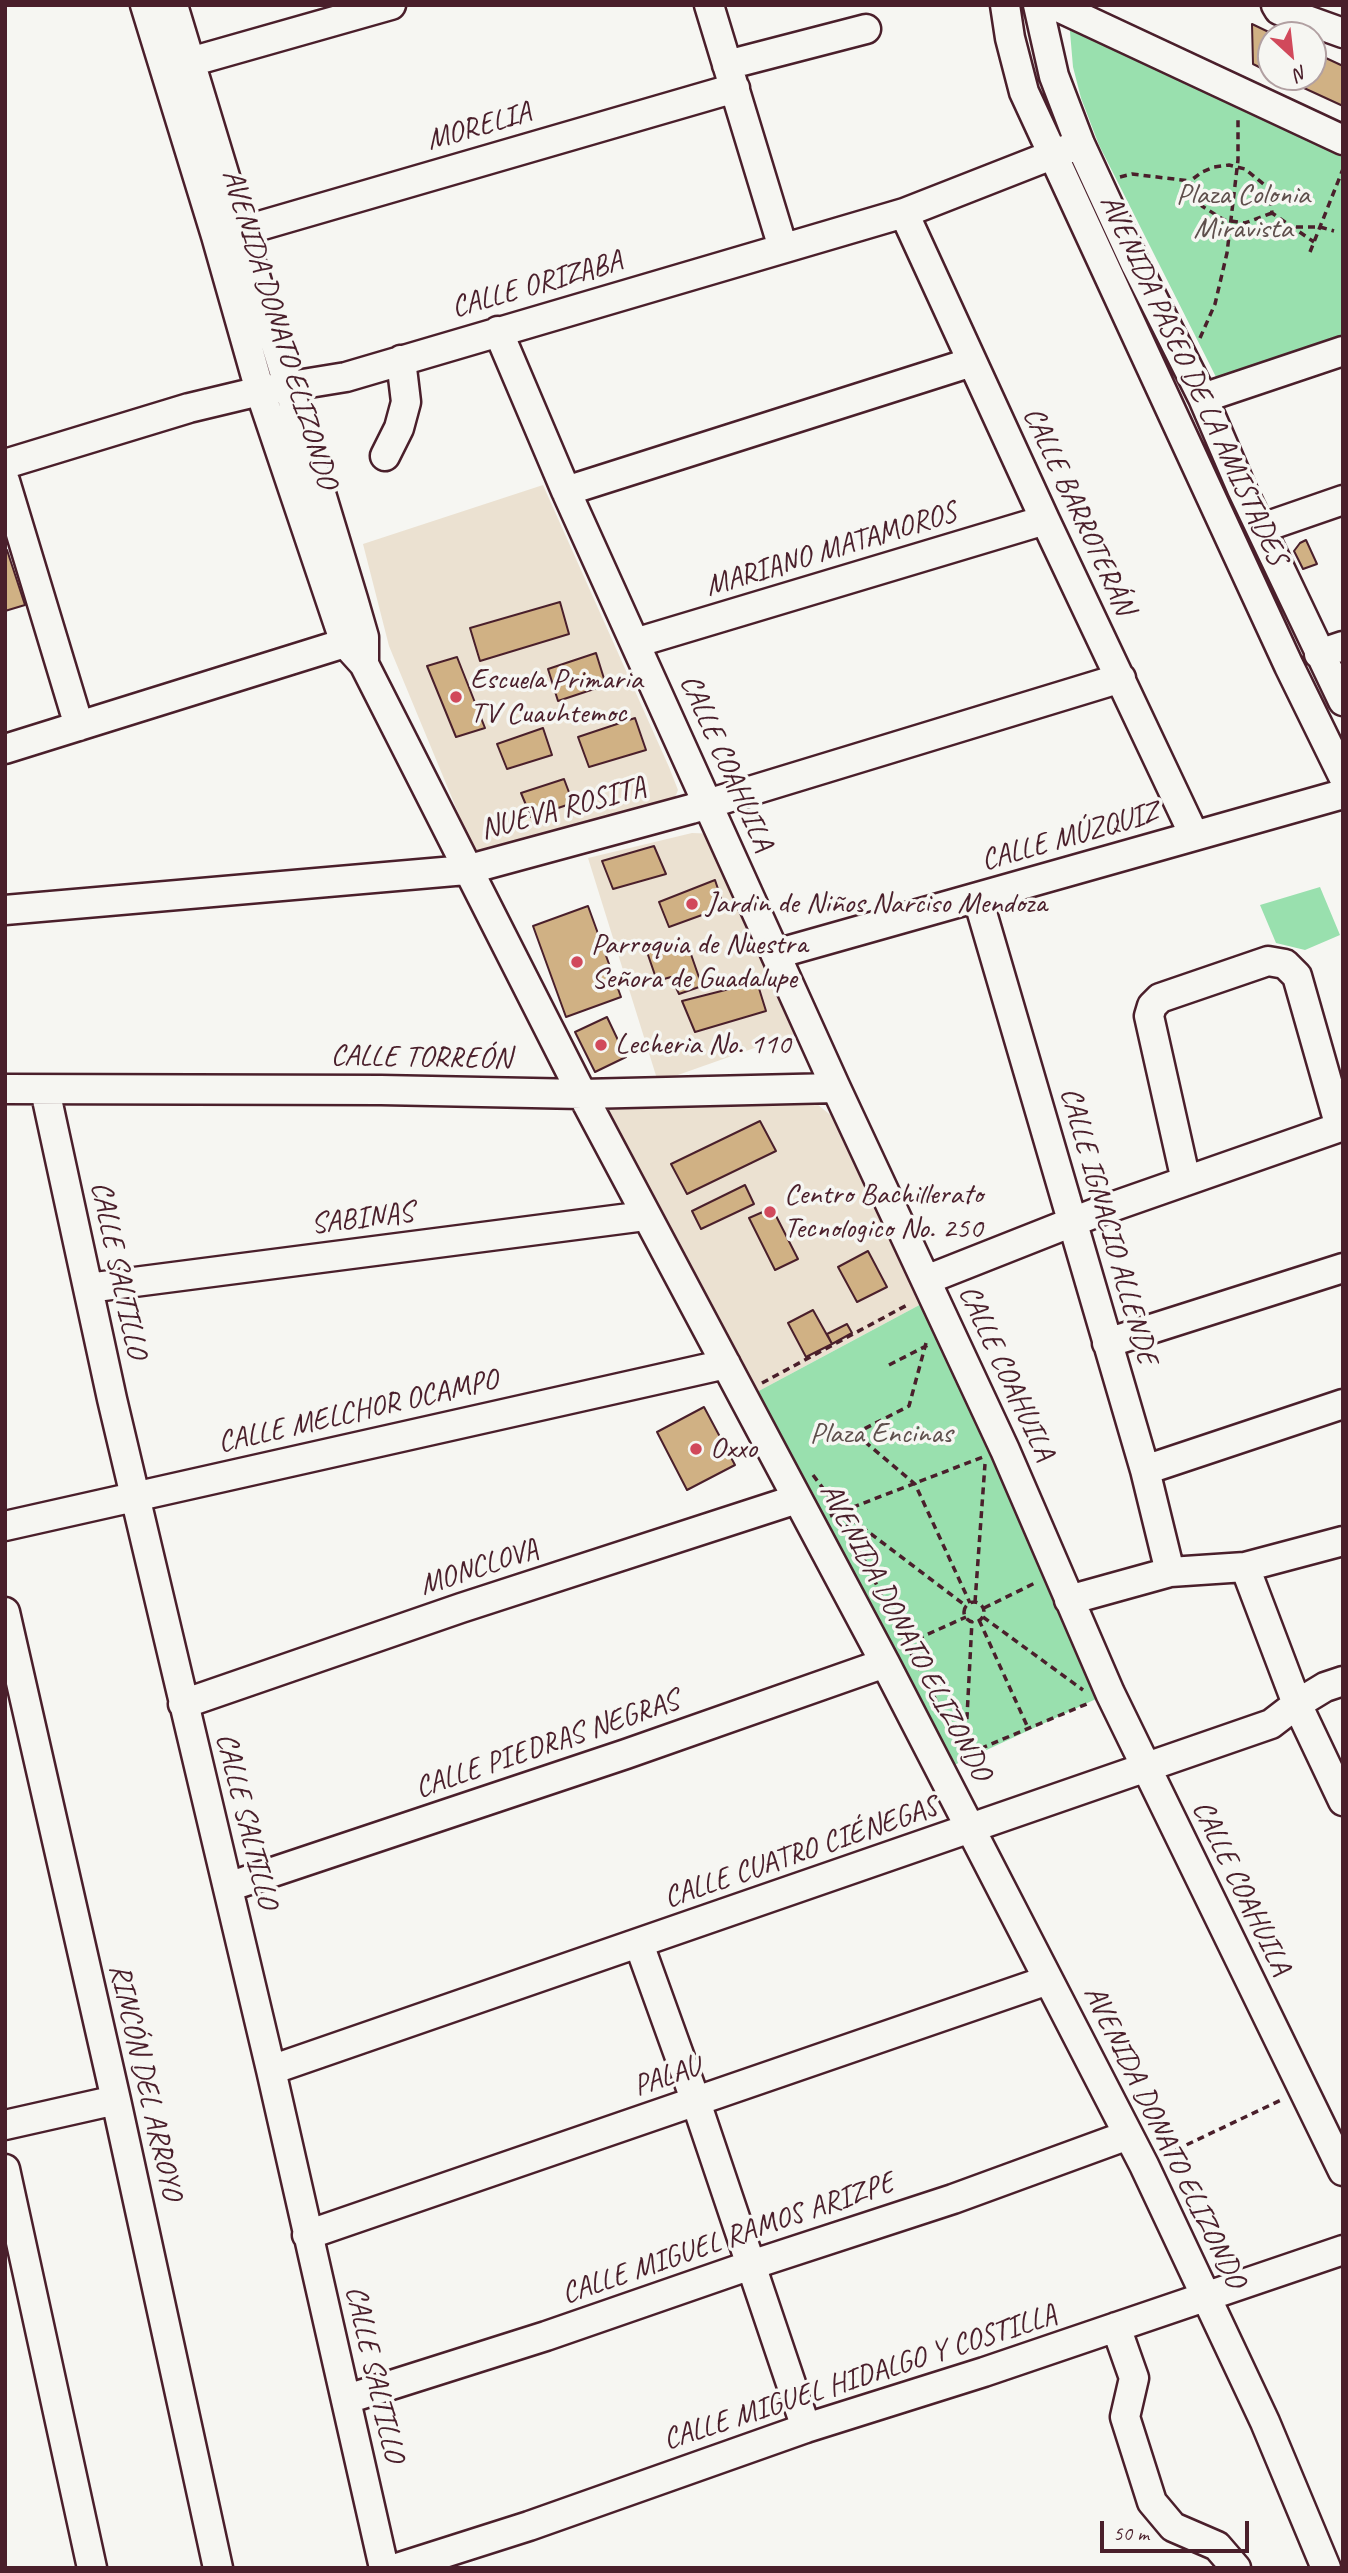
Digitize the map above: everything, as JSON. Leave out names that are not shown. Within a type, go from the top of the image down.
[{"type":"street","name":"AVENIDA DONATO ELIZONDO","points":[[145,5],[260,391],[357,648],[466,870],[645,1216],[886,1663],[1144,2165],[1265,2422],[1326,2568]]},
{"type":"street","name":"AVENIDA DONATO ELIZONDO","points":[[173,5],[289,387],[357,648]]},
{"type":"street","points":[[190,62],[391,5]]},
{"type":"street","points":[[709,5],[783,248]]},
{"type":"street","name":"AVENIDA PASEO DE LA AMISTADES","points":[[1005,5],[1024,92],[1289,666],[1335,736],[1343,776]]},
{"type":"street","name":"AVENIDA PASEO DE LA AMISTADES","points":[[1038,5],[1054,76],[1080,145],[1203,398],[1242,489],[1331,650],[1343,701]]},
{"type":"street","points":[[1054,5],[1343,140]]},
{"type":"street","points":[[1276,5],[1279,10],[1343,33]]},
{"type":"street","name":"MORELIA","points":[[242,231],[731,76],[866,29]]},
{"type":"street","name":"CALLE ORIZABA","points":[[5,464],[189,408],[260,391],[346,377],[904,213],[1080,145]]},
{"type":"street","name":"CALLE BARROTERÁN","points":[[904,213],[1194,835]]},
{"type":"street","name":"CALLE COAHUILA","points":[[498,331],[566,491],[836,1088],[1005,1450],[1069,1600],[1146,1769],[1343,2171]]},
{"type":"street","points":[[1203,398],[1343,351]]},
{"type":"street","points":[[385,456],[399,428],[406,402],[401,360]]},
{"type":"street","points":[[566,491],[972,362]]},
{"type":"street","points":[[5,481],[79,726]]},
{"type":"street","points":[[1214,504],[1242,489]]},
{"type":"street","points":[[1262,528],[1343,500]]},
{"type":"street","name":"MARIANO MATAMOROS","points":[[635,643],[1045,520]]},
{"type":"street","points":[[5,749],[357,648]]},
{"type":"street","name":"NUEVA ROSITA","points":[[5,910],[466,870],[708,803],[1121,678]]},
{"type":"street","name":"CALLE MÚZQUIZ","points":[[776,954],[1343,794]]},
{"type":"street","name":"CALLE IGNACIO ALLENDE","points":[[978,899],[1145,1470],[1170,1572]]},
{"type":"street","points":[[926,1280],[1186,1181],[1341,1126],[1297,976],[1285,964],[1268,961],[1160,998],[1152,1006],[1149,1016],[1186,1181]]},
{"type":"street","name":"CALLE TORREÓN","points":[[5,1089],[381,1090],[582,1094],[836,1088]]},
{"type":"street","name":"CALLE SALTILLO","points":[[45,1090],[135,1495],[271,2070],[384,2568]]},
{"type":"street","name":"SABINAS","points":[[88,1288],[645,1216]]},
{"type":"street","points":[[1107,1343],[1343,1268]]},
{"type":"street","name":"CALLE MELCHOR OCAMPO","points":[[5,1526],[726,1364]]},
{"type":"street","points":[[1145,1470],[1343,1404]]},
{"type":"street","name":"MONCLOVA","points":[[183,1704],[461,1608],[797,1499]]},
{"type":"street","points":[[1069,1600],[1170,1572],[1245,1567],[1343,1541]]},
{"type":"street","points":[[1245,1567],[1297,1704],[1343,1801]]},
{"type":"street","name":"RINCÓN DEL ARROYO","points":[[5,1612],[116,2099],[218,2568]]},
{"type":"street","name":"CALLE PIEDRAS NEGRAS","points":[[228,1887],[626,1754],[886,1663]]},
{"type":"street","name":"CALLE CUATRO CIÉNEGAS","points":[[271,2070],[1271,1724],[1325,1687],[1343,1681]]},
{"type":"street","points":[[639,1944],[696,2102],[806,2428]]},
{"type":"street","name":"PALAU","points":[[307,2235],[1048,1980]]},
{"type":"street","points":[[5,2124],[116,2099]]},
{"type":"street","name":"CALLE MIGUEL RAMOS ARIZPE","points":[[347,2399],[546,2336],[953,2199],[1128,2134]]},
{"type":"street","points":[[5,2169],[92,2568]]},
{"type":"street","name":"CALLE MIGUEL HIDALGO Y COSTILLA","points":[[397,2568],[529,2526],[806,2428],[1116,2328],[1343,2250]]},
{"type":"street","points":[[1116,2328],[1134,2378],[1125,2417],[1152,2502],[1173,2527],[1217,2546],[1236,2568]]},
{"type":"path","points":[[1184,359],[1199,344],[1222,280],[1238,167],[1237,90]]},
{"type":"path","points":[[1098,184],[1132,174],[1190,181],[1214,167],[1238,167],[1254,174],[1266,186],[1270,194],[1272,213]]},
{"type":"path","points":[[1310,252],[1343,169]]},
{"type":"path","points":[[1190,181],[1206,210],[1232,222],[1253,222],[1272,213]]},
{"type":"path","points":[[1272,213],[1314,242]]},
{"type":"path","points":[[1293,227],[1321,227],[1334,232]]},
{"type":"path","points":[[768,1394],[762,1383],[909,1303],[914,1314]]},
{"type":"path","points":[[923,1335],[928,1345],[909,1406],[860,1431],[864,1441],[915,1484],[970,1603]]},
{"type":"path","points":[[889,1365],[928,1345]]},
{"type":"path","points":[[840,1511],[986,1456]]},
{"type":"path","points":[[986,1456],[992,1469]]},
{"type":"path","points":[[906,1644],[966,1617],[970,1603],[986,1456]]},
{"type":"path","points":[[810,1472],[840,1511],[965,1755]]},
{"type":"path","points":[[840,1511],[970,1603],[984,1608],[1041,1580]]},
{"type":"path","points":[[984,1608],[981,1619],[1029,1730]]},
{"type":"path","points":[[966,1617],[972,1621],[981,1619],[1086,1692]]},
{"type":"path","points":[[965,1755],[972,1621]]},
{"type":"path","points":[[965,1755],[1029,1730],[1096,1699]]},
{"type":"path","points":[[1144,2165],[1303,2090]]},
{"type":"shaded area","points":[[543,485],[678,790],[673,803],[484,857],[474,851],[389,646],[363,544]]},
{"type":"shaded area","points":[[692,833],[719,834],[814,1027],[658,1082],[588,858]]},
{"type":"shaded area","name":"Centro Bachillerato Tecnologico No. 250","points":[[597,1101],[817,1104],[839,1122],[925,1302],[755,1393]]},
{"type":"green space","name":"Plaza Colonia Miravista","points":[[1069,20],[1343,146],[1343,336],[1216,377],[1099,145],[1081,98],[1073,67]]},
{"type":"green space","points":[[1320,887],[1340,935],[1305,950],[1276,943],[1260,905]]},
{"type":"green space","name":"Plaza Encinas","points":[[925,1302],[1096,1699],[950,1767],[755,1393]]},
{"type":"building","points":[[1252,24],[1257,26],[1257,66],[1253,64]]},
{"type":"building","points":[[1327,59],[1343,66],[1343,106],[1310,91],[1327,91]]},
{"type":"building","points":[[1306,540],[1317,564],[1303,569],[1294,551]]},
{"type":"building","points":[[7,550],[25,605],[5,611],[5,551]]},
{"type":"building","points":[[560,602],[569,634],[480,661],[470,628]]},
{"type":"building","points":[[596,653],[606,685],[558,701],[548,669]]},
{"type":"building","name":"Escuela Primaria TV Cuauhtemoc","points":[[457,657],[485,728],[456,737],[427,666]]},
{"type":"building","points":[[635,718],[646,750],[589,767],[578,737]]},
{"type":"building","points":[[543,728],[552,755],[507,769],[497,744]]},
{"type":"building","points":[[564,779],[573,803],[531,817],[521,793]]},
{"type":"building","points":[[654,846],[666,874],[613,889],[602,861]]},
{"type":"building","name":"Jardin de Niños Narciso Mendoza","points":[[715,880],[724,907],[669,927],[659,902]]},
{"type":"building","name":"Parroquia de Nuestra Señora de Guadalupe","points":[[588,906],[621,997],[566,1017],[533,926]]},
{"type":"building","points":[[686,940],[702,986],[679,994],[671,977],[657,981],[647,952]]},
{"type":"building","points":[[757,982],[766,1011],[695,1032],[682,1001]]},
{"type":"building","name":"Lecheria No. 110","points":[[607,1017],[626,1057],[595,1072],[575,1032]]},
{"type":"building","points":[[760,1121],[776,1151],[687,1194],[671,1164]]},
{"type":"building","points":[[745,1185],[754,1204],[701,1229],[692,1211]]},
{"type":"building","points":[[772,1208],[798,1259],[775,1270],[749,1218]]},
{"type":"building","points":[[868,1251],[887,1287],[857,1302],[838,1267]]},
{"type":"building","points":[[813,1310],[832,1344],[806,1357],[788,1323]]},
{"type":"building","points":[[847,1324],[852,1333],[832,1344],[827,1334]]},
{"type":"building","name":"Oxxo","points":[[704,1407],[735,1465],[687,1490],[657,1432]]},
{"type":"place","name":"Escuela Primaria TV Cuauhtemoc","points":[[456,697]]},
{"type":"place","name":"Jardin de Niños Narciso Mendoza","points":[[692,904]]},
{"type":"place","name":"Parroquia de Nuestra Señora de Guadalupe","points":[[577,962]]},
{"type":"place","name":"Lecheria No. 110","points":[[601,1045]]},
{"type":"place","name":"Centro Bachillerato Tecnologico No. 250","points":[[770,1212]]},
{"type":"place","name":"Oxxo","points":[[696,1449]]}]
